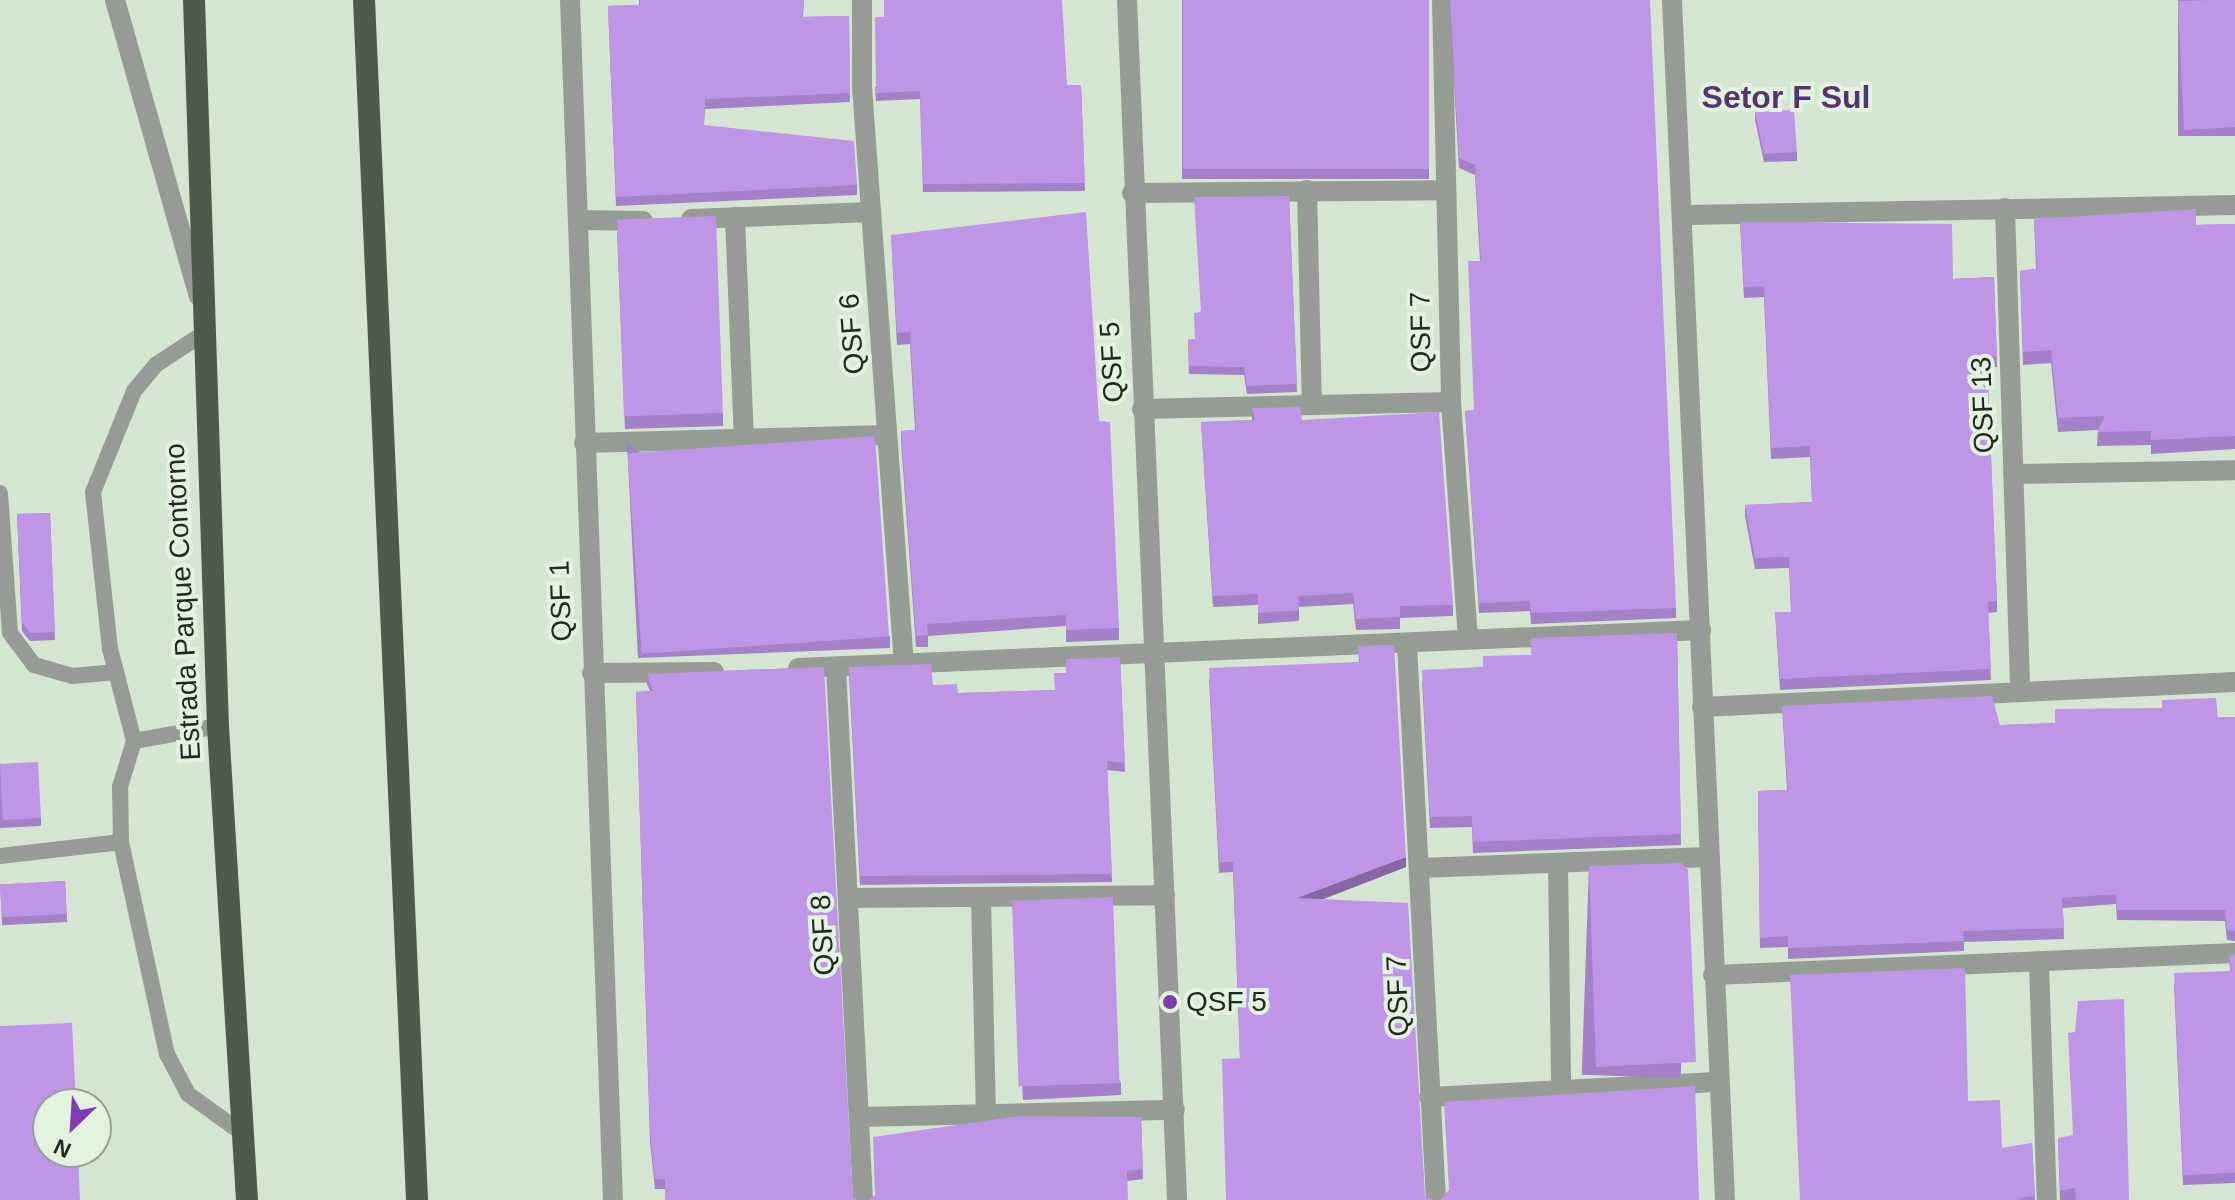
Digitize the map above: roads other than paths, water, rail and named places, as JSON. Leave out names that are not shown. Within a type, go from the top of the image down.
[{"type":"highway","name":"Estrada Parque Contorno","points":[[194,0],[201,335],[218,726],[247,1200]]},
{"type":"highway","points":[[364,0],[417,1200]]},
{"type":"street","points":[[115,0],[200,300]]},
{"type":"street","name":"QSF 1","points":[[570,0],[613,1200]]},
{"type":"street","name":"QSF 6","points":[[862,0],[871,212],[904,664]]},
{"type":"street","name":"QSF 5","points":[[1127,0],[1132,193],[1177,1200]]},
{"type":"street","name":"QSF 7","points":[[1142,409],[1451,402],[1442,0]]},
{"type":"street","points":[[1672,0],[1687,215],[1707,857],[1725,1200]]},
{"type":"street","points":[[1307,190],[1312,405]]},
{"type":"street","points":[[1132,193],[1446,190]]},
{"type":"street","points":[[1687,215],[2235,205]]},
{"type":"street","name":"QSF 13","points":[[2005,208],[2013,474],[2235,470]]},
{"type":"street","points":[[579,220],[667,220],[871,212]]},
{"type":"street","points":[[735,217],[744,439]]},
{"type":"street","points":[[1451,402],[1468,639]]},
{"type":"street","points":[[584,443],[887,435]]},
{"type":"street","points":[[2013,474],[2020,689]]},
{"type":"street","points":[[778,669],[1407,645],[1468,639],[1701,630]]},
{"type":"street","name":"QSF 7","points":[[1407,645],[1436,1200]]},
{"type":"street","name":"QSF 8","points":[[836,667],[863,1200]]},
{"type":"street","points":[[592,673],[734,671]]},
{"type":"street","points":[[1702,707],[2020,689],[2235,682]]},
{"type":"street","points":[[1420,868],[1707,857]]},
{"type":"street","points":[[1558,864],[1561,1089]]},
{"type":"street","points":[[849,898],[1165,895]]},
{"type":"street","points":[[981,897],[986,1117]]},
{"type":"street","points":[[1713,975],[2039,965],[2235,953]]},
{"type":"street","points":[[2039,965],[2047,1200]]},
{"type":"street","points":[[1429,1097],[1717,1082]]},
{"type":"street","points":[[859,1117],[986,1117],[1175,1110]]},
{"type":"lane","points":[[201,335],[157,364],[134,391],[93,492],[116,672],[134,741],[120,787],[121,842],[167,1054],[188,1094],[242,1133]]},
{"type":"lane","points":[[0,493],[10,633],[34,665],[72,676],[116,672]]},
{"type":"lane","points":[[134,741],[218,726]]},
{"type":"lane","points":[[0,856],[121,842]]},
{"type":"place","name":"QSF 5","points":[[1170,1002]]},
{"type":"district","name":"Setor F Sul","points":[[1786,97]]}]
